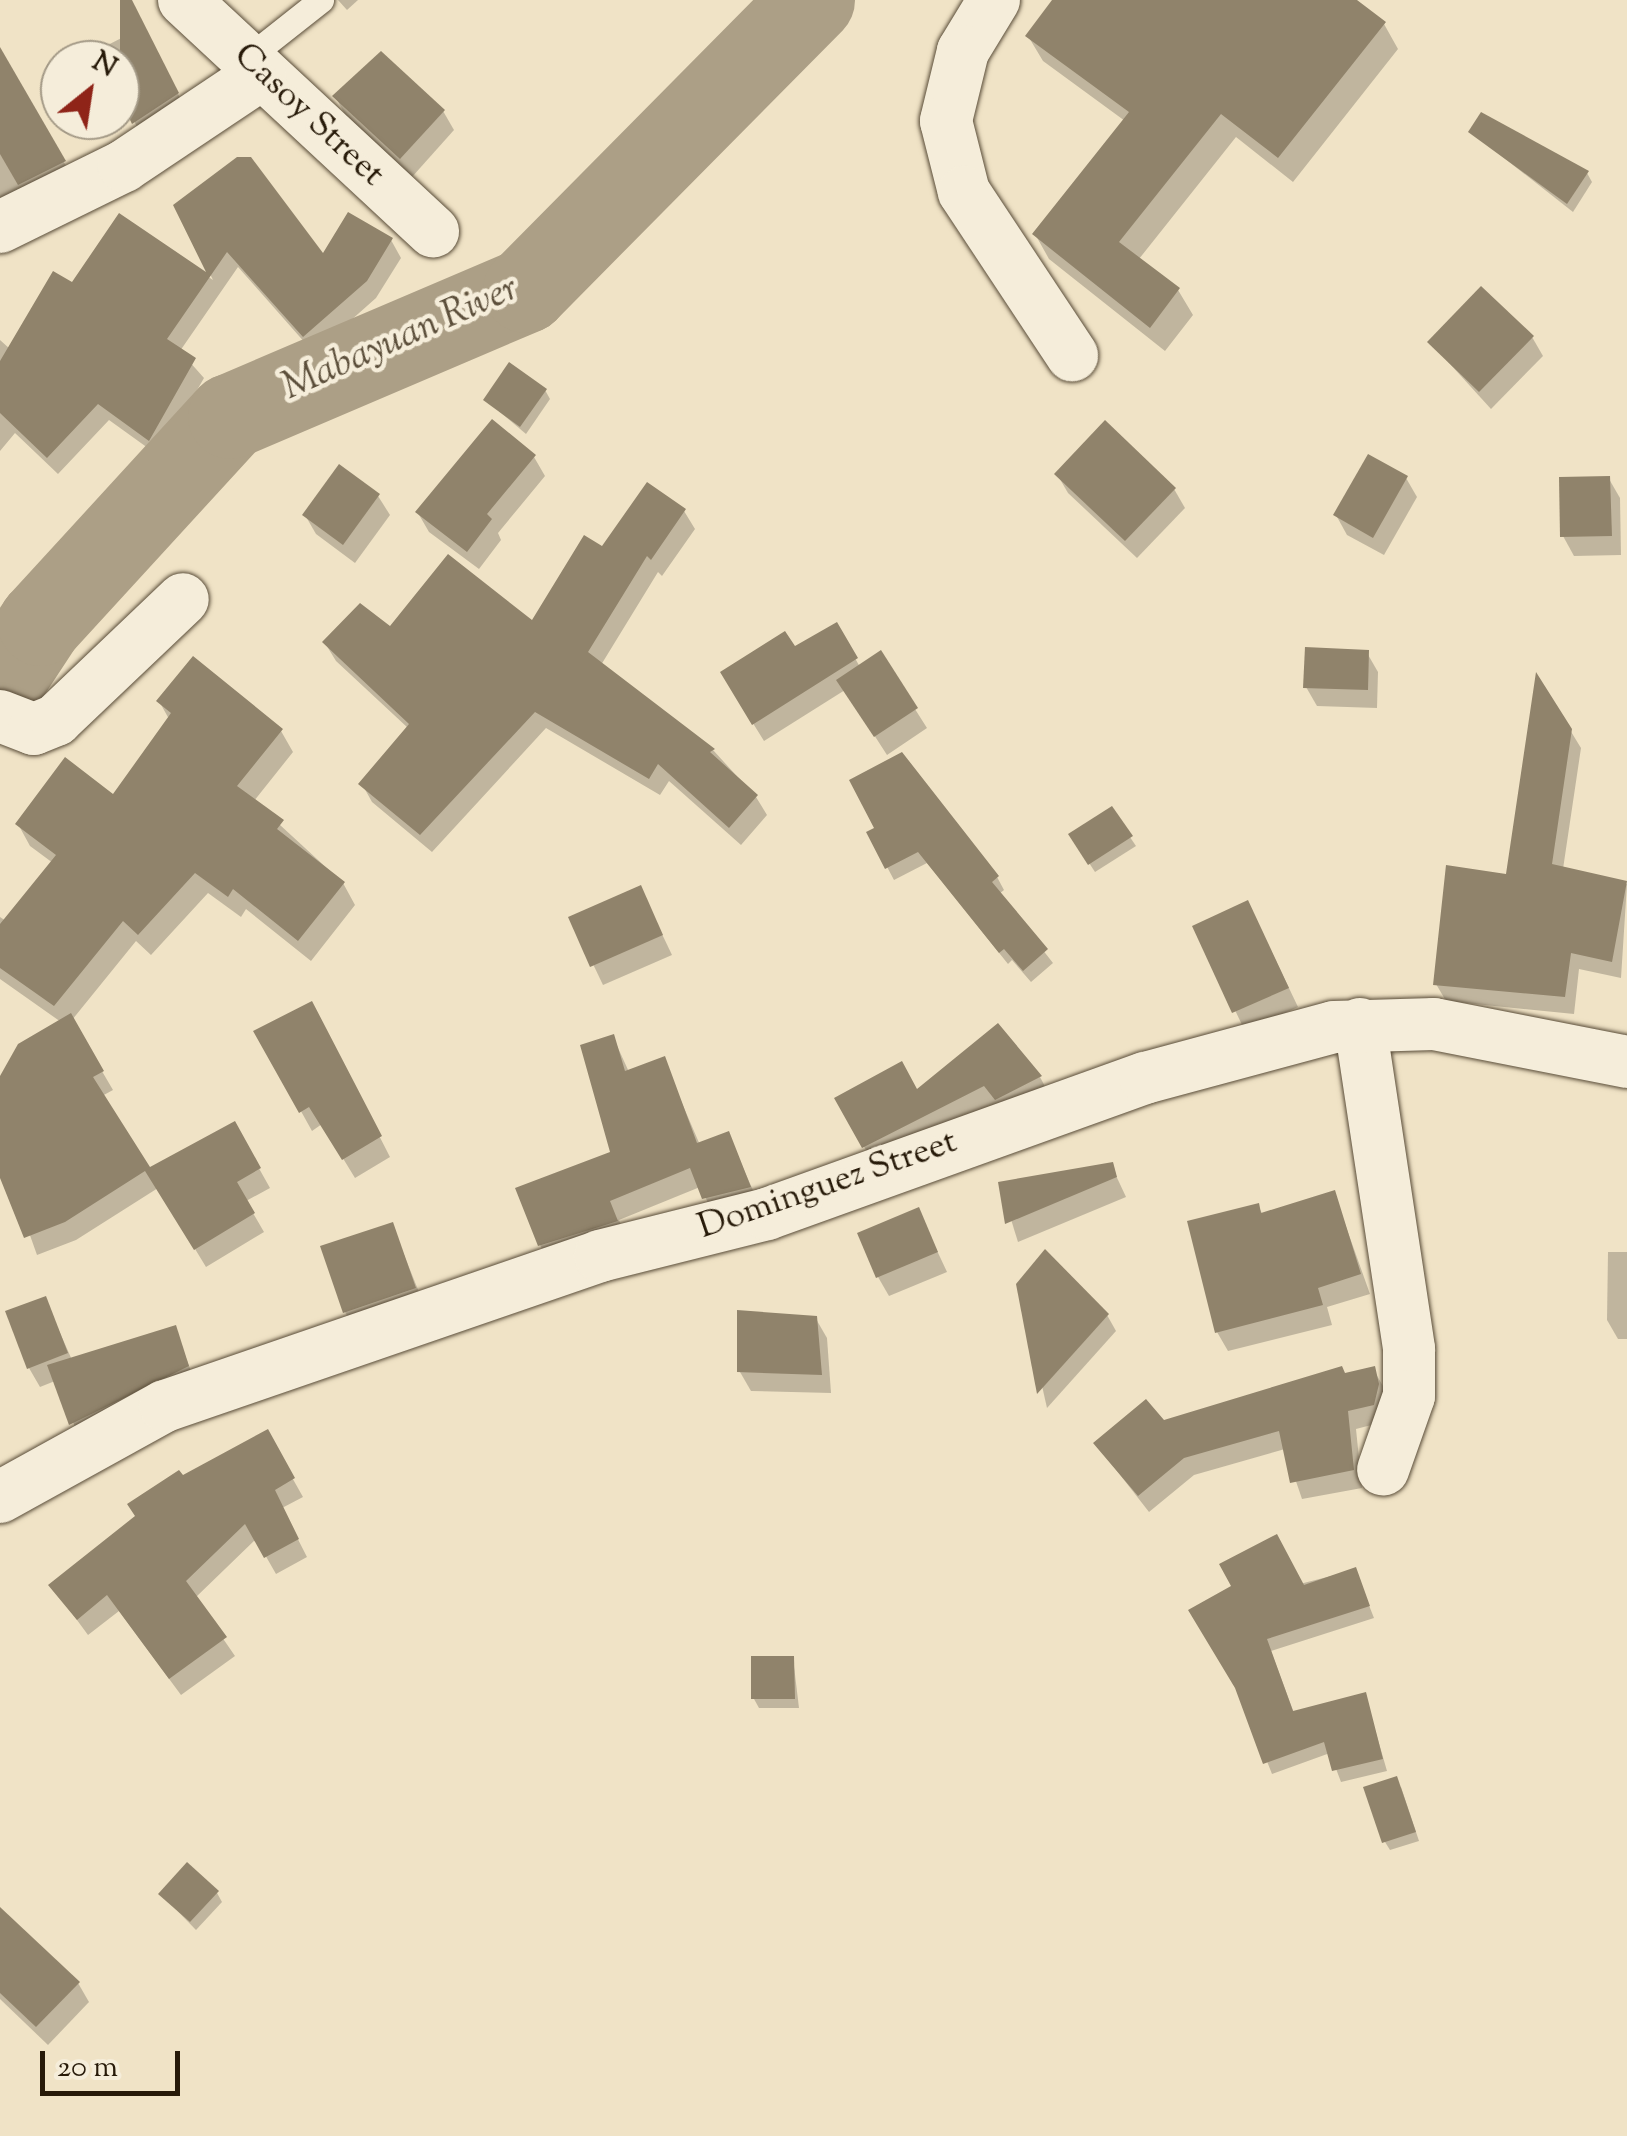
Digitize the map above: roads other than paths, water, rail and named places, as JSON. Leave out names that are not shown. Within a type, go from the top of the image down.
[{"type":"street","name":"Casoy Street","points":[[184,0],[433,231]]},
{"type":"street","points":[[994,0],[964,50],[946,122],[964,192],[1072,355]]},
{"type":"street","points":[[0,227],[124,166],[253,67]]},
{"type":"street","points":[[7,720],[47,726],[74,708],[183,599]]},
{"type":"street","points":[[1360,1024],[1409,1349],[1409,1396],[1383,1470]]},
{"type":"street","name":"Dominguez Street","points":[[0,1497],[165,1406],[600,1256],[767,1214],[1144,1078],[1360,1024],[1434,1024],[1627,1062]]},
{"type":"lane","points":[[253,67],[322,0]]},
{"type":"waterway","name":"Mabayuan River","points":[[0,684],[40,623],[230,416],[525,290],[812,0]]}]
